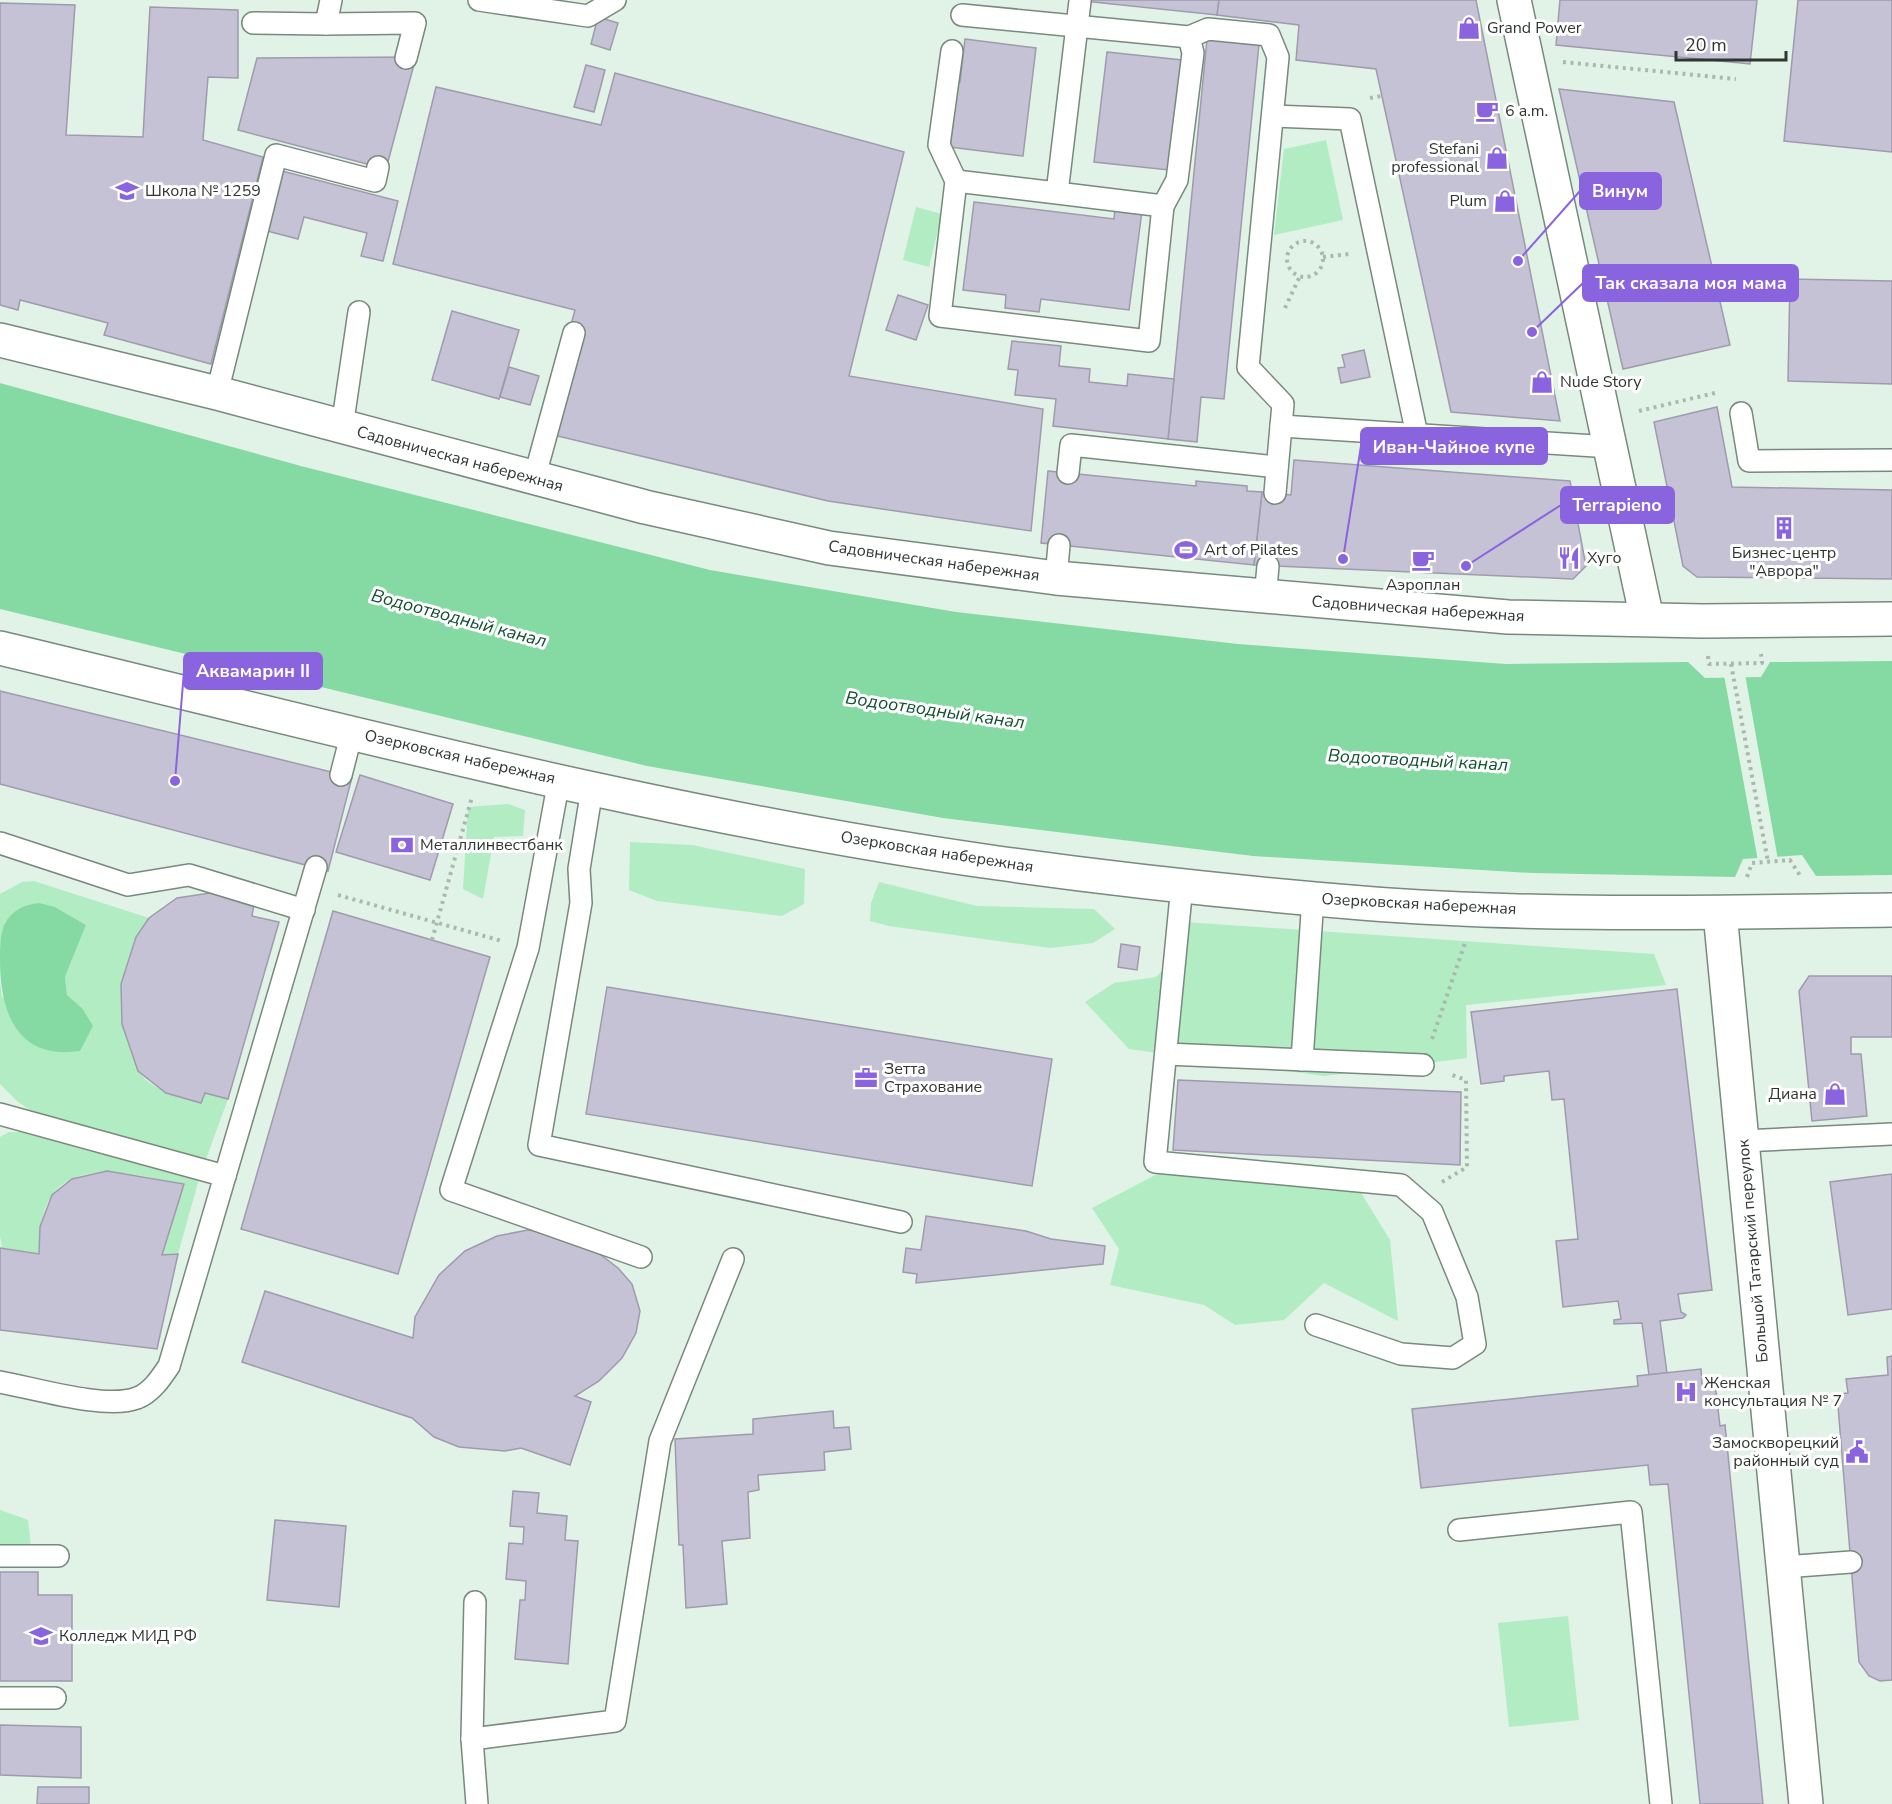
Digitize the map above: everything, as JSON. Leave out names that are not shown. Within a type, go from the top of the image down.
[{"type":"street","points":[[1514,0],[1647,619]]},
{"type":"street","name":"Садовническая набережная","points":[[0,340],[217,393],[534,479],[728,527],[829,548],[1056,578],[1265,598],[1508,617],[1892,619]]},
{"type":"street","name":"Озерковская набережная","points":[[0,648],[592,789],[865,842],[999,863],[1313,898],[1514,910],[1720,914],[1892,909]]},
{"type":"street","name":"Большой Татарский переулок","points":[[1720,914],[1806,1804]]},
{"type":"lane","points":[[326,24],[331,0]]},
{"type":"lane","points":[[478,0],[588,16],[615,0]]},
{"type":"lane","points":[[1058,193],[1080,1]]},
{"type":"lane","points":[[962,15],[1189,37],[1208,29],[1269,35],[1278,57],[1248,367],[1283,404],[1275,493]]},
{"type":"lane","points":[[253,23],[415,23],[406,58]]},
{"type":"lane","points":[[952,51],[939,146],[956,181],[940,316],[1149,341],[1163,206],[1177,180],[1193,53],[1189,37]]},
{"type":"lane","points":[[1273,116],[1350,119],[1417,435]]},
{"type":"lane","points":[[217,393],[276,155],[375,181],[378,167]]},
{"type":"lane","points":[[956,181],[1163,206]]},
{"type":"lane","points":[[342,427],[359,312]]},
{"type":"lane","points":[[534,479],[574,333]]},
{"type":"lane","points":[[1741,413],[1749,461],[1892,460]]},
{"type":"lane","points":[[1281,426],[1611,447]]},
{"type":"lane","points":[[1068,473],[1071,445],[1277,467]]},
{"type":"lane","points":[[1056,578],[1059,545]]},
{"type":"lane","points":[[1265,598],[1268,566]]},
{"type":"lane","points":[[341,775],[352,732]]},
{"type":"lane","points":[[559,780],[528,948],[451,1190],[641,1257]]},
{"type":"lane","points":[[592,789],[579,869],[582,903],[539,1145],[900,1222]]},
{"type":"lane","points":[[0,843],[128,885],[189,875],[304,910]]},
{"type":"lane","points":[[0,1382],[116,1404],[140,1398],[157,1383],[169,1366],[314,878]]},
{"type":"lane","points":[[1182,885],[1155,1162],[1401,1185],[1432,1212],[1467,1297],[1475,1344],[1453,1358],[1401,1354],[1316,1326]]},
{"type":"lane","points":[[1302,1060],[1313,898]]},
{"type":"lane","points":[[1166,1054],[1423,1065]]},
{"type":"lane","points":[[0,1114],[225,1176]]},
{"type":"lane","points":[[1743,1141],[1892,1134]]},
{"type":"lane","points":[[472,1739],[615,1721],[660,1441],[733,1259]]},
{"type":"lane","points":[[1459,1530],[1631,1512],[1661,1804]]},
{"type":"lane","points":[[0,1556],[58,1556]]},
{"type":"lane","points":[[1784,1567],[1851,1562]]},
{"type":"lane","points":[[475,1602],[472,1739],[477,1804]]},
{"type":"lane","points":[[0,1698],[55,1698]]},
{"type":"path","points":[[1562,62],[1736,79]]},
{"type":"path","points":[[1306,241],[1316,244],[1323,257],[1321,270],[1314,276],[1305,278],[1295,275],[1287,259],[1290,249],[1297,243],[1306,241]]},
{"type":"path","points":[[1634,412],[1736,388],[1741,413]]},
{"type":"path","points":[[1709,664],[1762,663]]},
{"type":"path","points":[[1731,664],[1768,862]]},
{"type":"path","points":[[432,940],[474,791]]},
{"type":"path","points":[[1746,879],[1752,863],[1790,860],[1802,879]]},
{"type":"path","points":[[314,878],[438,924],[528,948]]},
{"type":"path","points":[[1416,1198],[1467,1167],[1466,1080],[1423,1065],[1463,947]]},
{"type":"shaded area","points":[[1326,140],[1343,220],[1274,235],[1284,149]]},
{"type":"shaded area","points":[[916,207],[942,214],[929,267],[903,260]]},
{"type":"shaded area","points":[[508,804],[525,810],[523,836],[494,837],[483,899],[463,889],[468,807]]},
{"type":"shaded area","points":[[630,842],[692,845],[805,869],[804,904],[782,916],[657,901],[629,890]]},
{"type":"shaded area","points":[[34,881],[149,918],[139,934],[126,966],[121,1000],[125,1035],[138,1069],[146,1080],[156,1087],[201,1103],[205,1093],[228,1099],[206,1159],[35,1113],[18,1102],[0,1084],[0,981],[2,997],[82,1008],[67,995],[65,977],[86,925],[55,907],[5,921],[0,946],[0,894],[22,882]]},
{"type":"shaded area","points":[[879,882],[977,906],[1094,909],[1115,929],[1093,943],[1050,948],[889,926],[870,921],[871,903]]},
{"type":"shaded area","points":[[1184,922],[1654,954],[1666,985],[1466,1005],[1467,1058],[1324,1076],[1129,1049],[1085,1002],[1114,983],[1156,977],[1188,944]]},
{"type":"shaded area","points":[[9,1132],[22,1132],[199,1179],[178,1254],[162,1255],[184,1184],[133,1174],[114,1173],[79,1176],[64,1183],[52,1195],[43,1216],[39,1254],[2,1248],[0,1137]]},
{"type":"shaded area","points":[[1165,1170],[1361,1193],[1390,1240],[1398,1321],[1324,1283],[1284,1320],[1235,1325],[1204,1305],[1110,1285],[1119,1249],[1092,1208]]},
{"type":"shaded area","points":[[0,1510],[28,1520],[32,1555],[0,1550]]},
{"type":"shaded area","points":[[1568,1616],[1579,1720],[1509,1727],[1498,1623]]},
{"type":"water","name":"Водоотводный канал","points":[[0,383],[301,466],[710,570],[956,612],[1238,644],[1506,664],[1688,662],[1705,678],[1761,677],[1770,662],[1892,661],[1892,875],[1816,876],[1802,855],[1743,859],[1735,877],[1532,873],[1253,856],[943,818],[647,766],[0,609]]},
{"type":"water","points":[[39,903],[55,907],[86,925],[65,977],[67,995],[82,1008],[93,1026],[80,1051],[59,1052],[41,1048],[27,1040],[9,1015],[4,998],[0,960],[3,928],[10,916],[17,910]]},
{"type":"pier","points":[[1745,674],[1778,860],[1758,861],[1724,675]]},
{"type":"building","points":[[1074,0],[1219,0],[1217,15]]},
{"type":"building","points":[[1219,0],[1476,0],[1560,421],[1451,412],[1376,69],[1296,60],[1299,25],[1217,15]]},
{"type":"building","points":[[1560,0],[1757,0],[1750,64],[1556,45]]},
{"type":"building","points":[[1798,0],[1892,0],[1892,152],[1784,141]]},
{"type":"building","name":"Школа № 1259","points":[[0,3],[75,5],[66,135],[143,137],[150,7],[238,10],[238,78],[208,77],[203,140],[263,157],[211,364],[104,335],[108,323],[20,300],[18,310],[0,305]]},
{"type":"building","points":[[598,17],[618,23],[610,50],[591,44]]},
{"type":"building","points":[[965,39],[1036,48],[1023,156],[950,147],[955,107],[950,81],[960,82]]},
{"type":"building","points":[[1207,39],[1259,44],[1224,399],[1201,397],[1197,442],[1168,439]]},
{"type":"building","points":[[1107,52],[1182,60],[1169,170],[1094,162]]},
{"type":"building","points":[[416,57],[386,169],[238,130],[257,58]]},
{"type":"building","points":[[586,65],[605,70],[594,112],[574,107]]},
{"type":"building","points":[[615,73],[904,152],[849,376],[1043,409],[1031,531],[828,501],[541,432],[575,310],[393,264],[436,87],[601,125]]},
{"type":"building","points":[[1559,89],[1674,102],[1730,345],[1623,369]]},
{"type":"building","points":[[282,171],[398,201],[383,261],[361,256],[367,233],[304,217],[298,239],[267,231]]},
{"type":"building","points":[[974,202],[1114,219],[1115,208],[1142,211],[1129,310],[1041,299],[1039,312],[1005,308],[1006,295],[963,290]]},
{"type":"building","points":[[1790,279],[1892,281],[1892,384],[1788,381]]},
{"type":"building","points":[[898,295],[928,305],[916,340],[886,330]]},
{"type":"building","points":[[452,311],[519,330],[499,399],[432,380]]},
{"type":"building","points":[[1012,341],[1061,346],[1059,366],[1090,369],[1089,382],[1127,386],[1128,374],[1174,379],[1168,439],[1053,426],[1056,399],[1015,395],[1018,370],[1008,369]]},
{"type":"building","points":[[1364,350],[1370,377],[1341,383],[1338,368],[1345,367],[1342,355]]},
{"type":"building","points":[[509,367],[539,376],[530,405],[500,397]]},
{"type":"building","name":"Бизнес-центр \"Аврора\"","points":[[1717,407],[1732,487],[1892,490],[1892,579],[1697,577],[1683,566],[1654,422]]},
{"type":"building","points":[[1294,460],[1570,481],[1586,566],[1573,579],[1254,565],[1262,492],[1291,495]]},
{"type":"building","points":[[1048,471],[1196,486],[1196,481],[1247,486],[1247,491],[1262,492],[1254,565],[1041,543]]},
{"type":"building","points":[[0,691],[352,777],[328,871],[0,784]]},
{"type":"building","points":[[360,775],[453,804],[430,880],[336,852]]},
{"type":"building","points":[[210,893],[254,904],[252,916],[279,922],[228,1099],[205,1093],[201,1103],[166,1093],[138,1071],[122,1024],[121,984],[136,937],[149,918],[177,898]]},
{"type":"building","points":[[333,911],[490,957],[398,1274],[241,1229]]},
{"type":"building","points":[[1121,944],[1140,947],[1137,970],[1118,967]]},
{"type":"building","points":[[1809,976],[1892,976],[1892,1037],[1851,1037],[1851,1054],[1861,1054],[1867,1116],[1812,1121],[1799,991]]},
{"type":"building","points":[[607,987],[1052,1059],[1032,1186],[586,1114]]},
{"type":"building","points":[[1677,989],[1712,1290],[1678,1294],[1681,1312],[1686,1315],[1683,1318],[1660,1321],[1667,1373],[1649,1375],[1642,1323],[1614,1324],[1614,1320],[1621,1319],[1618,1301],[1563,1307],[1556,1241],[1578,1239],[1564,1099],[1552,1100],[1549,1071],[1504,1076],[1504,1081],[1481,1084],[1471,1012]]},
{"type":"building","points":[[1178,1080],[1461,1092],[1460,1165],[1173,1150]]},
{"type":"building","points":[[107,1171],[184,1184],[162,1255],[178,1254],[157,1349],[0,1330],[0,1248],[39,1254],[40,1227],[52,1195],[72,1179]]},
{"type":"building","points":[[1892,1174],[1892,1309],[1848,1315],[1830,1182]]},
{"type":"building","points":[[926,1216],[1026,1231],[1051,1239],[1105,1246],[1103,1264],[916,1283],[917,1274],[903,1272],[906,1248],[921,1250]]},
{"type":"building","points":[[528,1230],[551,1233],[593,1249],[618,1268],[632,1284],[640,1311],[636,1333],[622,1358],[599,1381],[575,1396],[591,1402],[570,1465],[521,1448],[505,1451],[459,1447],[434,1437],[412,1418],[242,1362],[265,1291],[413,1338],[415,1317],[439,1275],[465,1251],[497,1236]]},
{"type":"building","points":[[1892,1356],[1892,1680],[1880,1681],[1869,1676],[1859,1662],[1837,1394],[1848,1393],[1846,1379],[1888,1375],[1887,1357]]},
{"type":"building","points":[[1701,1369],[1702,1384],[1715,1383],[1720,1426],[1725,1425],[1763,1804],[1700,1804],[1668,1484],[1650,1485],[1648,1465],[1421,1488],[1412,1409],[1638,1386],[1637,1376]]},
{"type":"building","points":[[833,1411],[834,1428],[849,1427],[851,1449],[824,1452],[825,1470],[758,1475],[759,1490],[748,1492],[750,1538],[722,1541],[727,1604],[686,1608],[683,1545],[679,1545],[675,1439],[753,1434],[753,1419]]},
{"type":"building","points":[[513,1491],[539,1493],[537,1513],[567,1516],[565,1540],[578,1541],[568,1664],[515,1659],[520,1600],[525,1600],[526,1581],[506,1579],[509,1543],[523,1544],[524,1527],[510,1526]]},
{"type":"building","points":[[275,1520],[346,1526],[339,1607],[267,1600]]},
{"type":"building","points":[[0,1572],[38,1572],[38,1595],[72,1595],[72,1681],[0,1681]]},
{"type":"building","points":[[0,1725],[81,1727],[81,1778],[0,1775]]},
{"type":"building","points":[[38,1787],[89,1787],[89,1804],[37,1804]]},
{"type":"place","name":"Grand Power","points":[[1469,28]]},
{"type":"place","name":"6 a.m.","points":[[1487,111]]},
{"type":"place","name":"Stefani professional","points":[[1497,158]]},
{"type":"place","name":"Школа № 1259","points":[[127,191]]},
{"type":"place","name":"Plum","points":[[1505,201]]},
{"type":"place","name":"Винум","points":[[1518,261]]},
{"type":"place","name":"Так сказала моя мама","points":[[1532,332]]},
{"type":"place","name":"Nude Story","points":[[1542,382]]},
{"type":"place","name":"Бизнес-центр \"Аврора\"","points":[[1784,528]]},
{"type":"place","name":"Art of Pilates","points":[[1186,550]]},
{"type":"place","name":"Хуго","points":[[1569,558]]},
{"type":"place","name":"Иван-Чайное купе","points":[[1343,559]]},
{"type":"place","name":"Аэроплан","points":[[1423,560]]},
{"type":"place","name":"Terrapieno","points":[[1466,566]]},
{"type":"place","name":"Аквамарин II","points":[[175,781]]},
{"type":"place","name":"Металлинвестбанк","points":[[402,845]]},
{"type":"place","name":"Зетта Страхование","points":[[866,1078]]},
{"type":"place","name":"Диана","points":[[1835,1094]]},
{"type":"place","name":"Женская консультация № 7","points":[[1686,1392]]},
{"type":"place","name":"Замоскворецкий районный суд","points":[[1857,1452]]},
{"type":"place","name":"Колледж МИД РФ","points":[[41,1636]]}]
